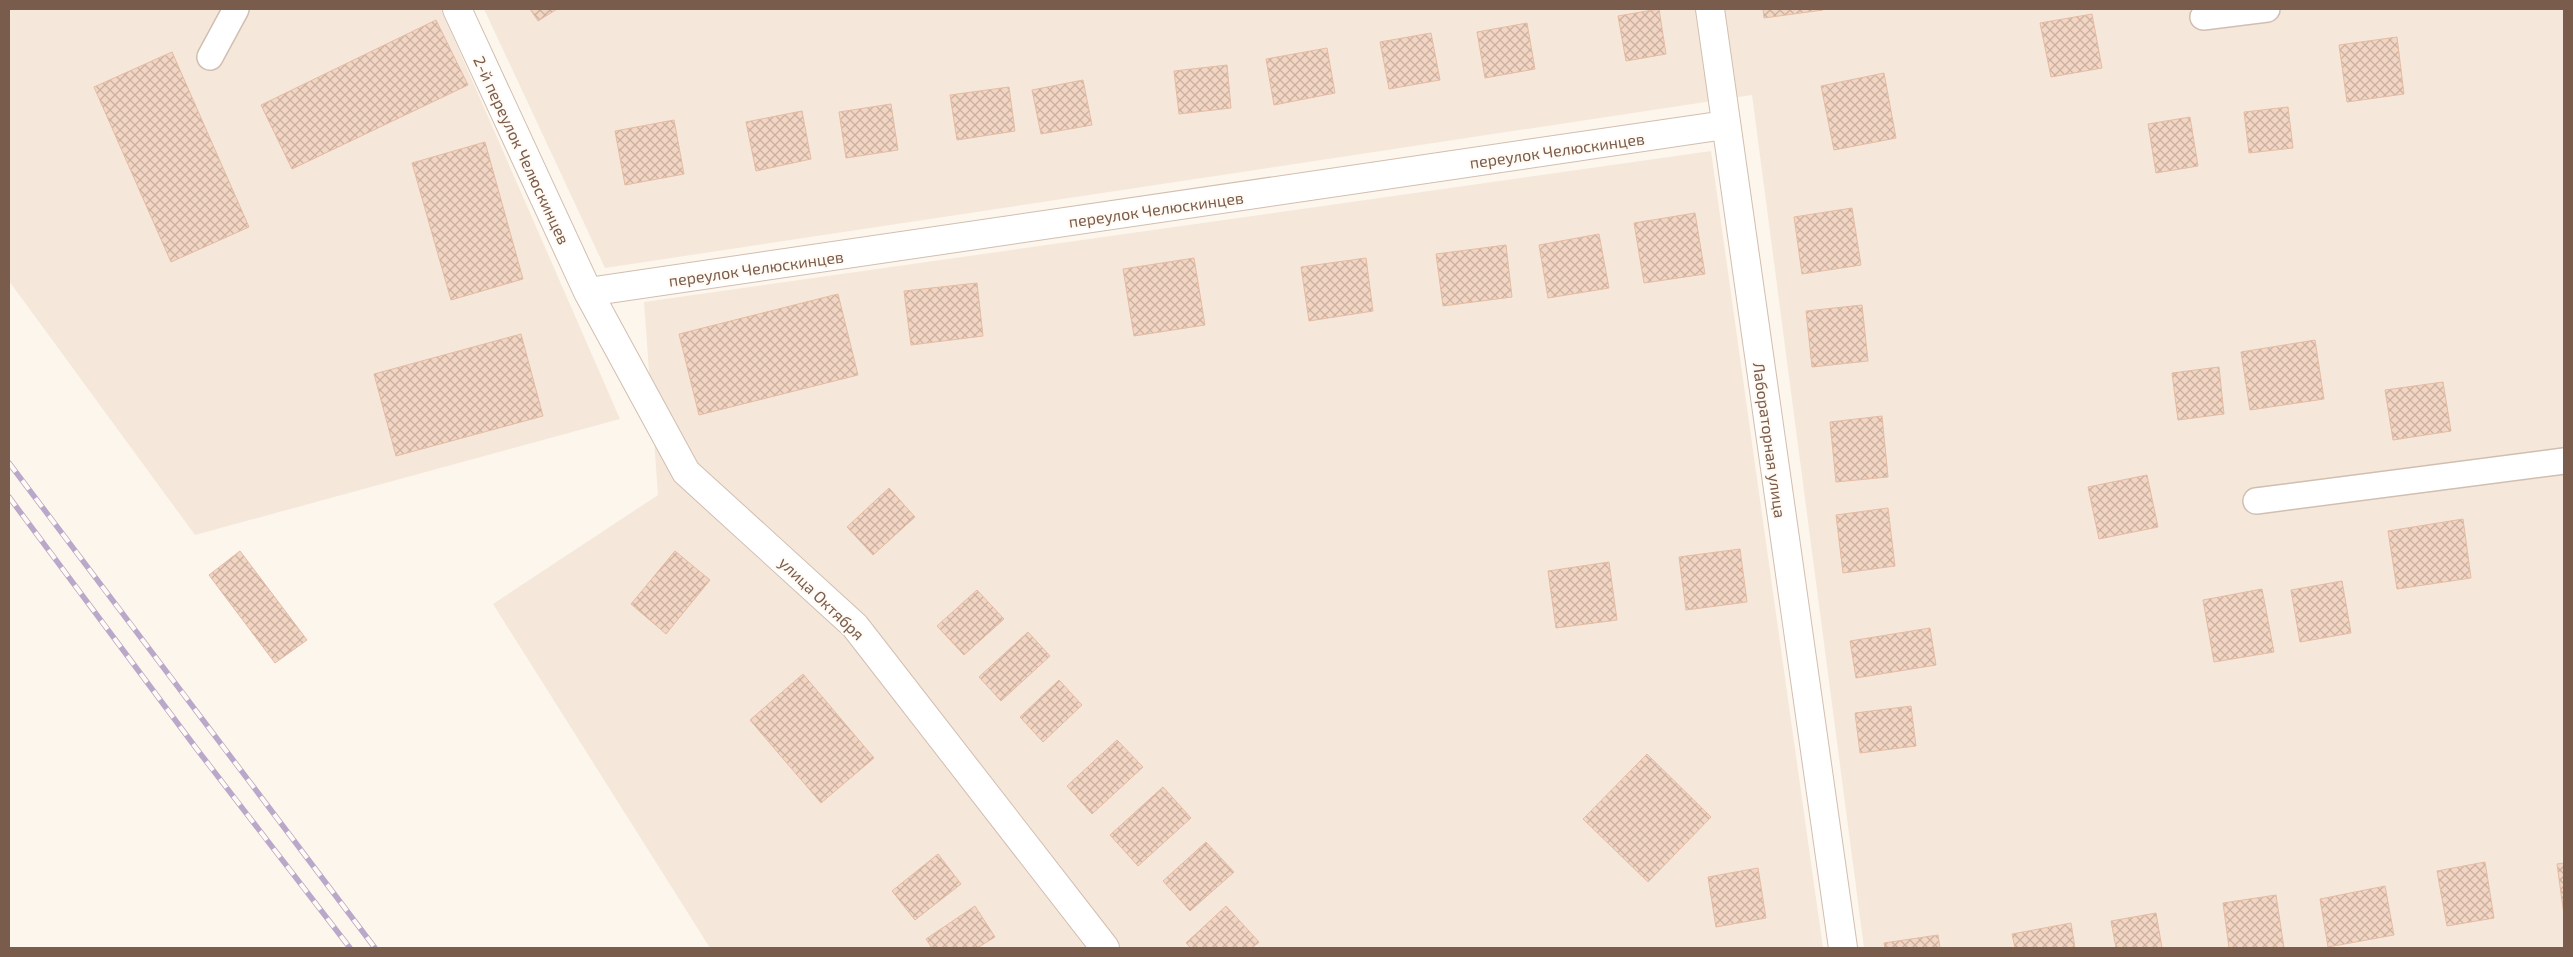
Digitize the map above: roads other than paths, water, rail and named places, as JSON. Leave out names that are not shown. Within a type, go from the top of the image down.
[{"type":"street","name":"2-й переулок Челюскинцев","points":[[457,9],[588,292]]},
{"type":"street","name":"Лабораторная улица","points":[[1710,9],[1843,948]]},
{"type":"street","name":"переулок Челюскинцев","points":[[588,292],[1725,125]]},
{"type":"street","name":"улица Октября","points":[[588,292],[686,472],[855,626],[1106,948]]},
{"type":"lane","points":[[210,57],[236,9]]},
{"type":"lane","points":[[2203,17],[2266,9]]},
{"type":"lane","points":[[2256,501],[2564,462]]},
{"type":"railway","points":[[9,463],[375,948]]},
{"type":"railway","points":[[9,497],[196,748],[350,948]]}]
